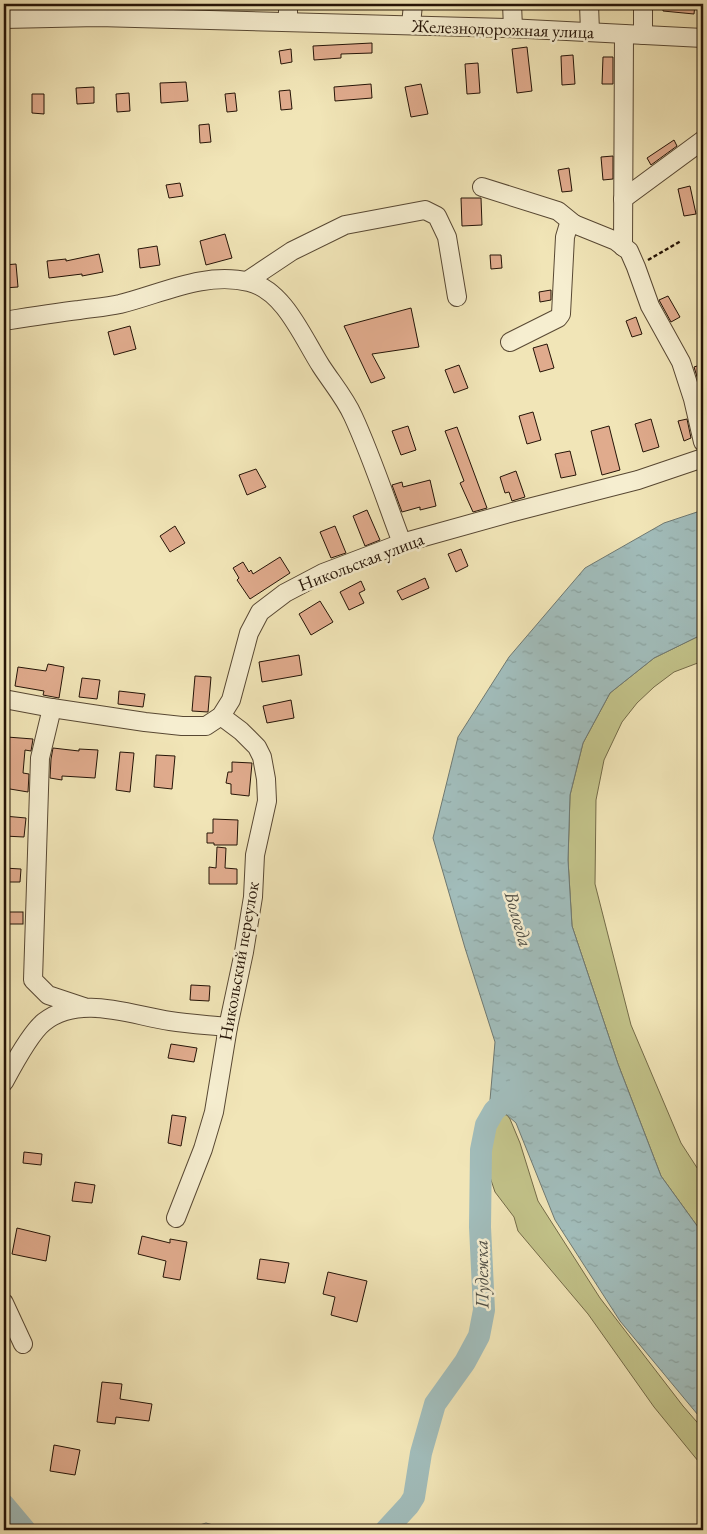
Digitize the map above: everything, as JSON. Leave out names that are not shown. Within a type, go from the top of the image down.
[{"type":"street","points":[[288,4],[288,22]]},
{"type":"street","points":[[411,25],[413,4]]},
{"type":"street","points":[[512,4],[513,28]]},
{"type":"street","points":[[590,4],[590,32]]},
{"type":"street","points":[[643,4],[643,35]]},
{"type":"street","name":"Железнодорожная улица","points":[[4,19],[98,17],[411,25],[513,28],[703,38]]},
{"type":"street","points":[[623,246],[624,34]]},
{"type":"street","points":[[623,199],[703,140]]},
{"type":"street","points":[[482,187],[558,211],[574,224],[616,241],[629,251],[650,306],[681,362],[693,399],[703,442]]},
{"type":"street","points":[[247,281],[292,251],[345,225],[425,210],[437,216],[447,237],[456,297]]},
{"type":"street","points":[[510,342],[558,318],[561,314],[565,237],[568,227],[574,224]]},
{"type":"street","points":[[4,321],[119,304],[179,286],[200,282],[221,280],[247,281],[258,284],[270,292],[298,325],[319,363],[344,398],[354,418],[402,543]]},
{"type":"street","name":"Никольская улица","points":[[221,716],[231,700],[249,633],[260,612],[285,593],[323,573],[402,543],[638,480],[703,458]]},
{"type":"street","points":[[4,699],[52,708],[182,726],[206,726],[221,716]]},
{"type":"street","points":[[52,708],[40,758],[33,980],[48,995],[84,1007],[228,1028]]},
{"type":"street","name":"Никольский переулок","points":[[176,1218],[203,1149],[214,1112],[253,897],[255,855],[267,801],[262,757],[256,747],[241,731],[221,716]]},
{"type":"street","points":[[4,1082],[26,1044],[43,1022],[62,1010],[84,1007]]},
{"type":"street","points":[[4,1303],[23,1344]]},
{"type":"path","points":[[636,267],[680,241]]},
{"type":"green space","points":[[703,634],[703,661],[674,672],[637,703],[622,722],[604,760],[596,800],[595,884],[631,1025],[681,1143],[703,1177],[703,1234],[661,1176],[618,1064],[572,926],[568,860],[570,795],[583,743],[610,693],[654,658]]},
{"type":"green space","points":[[501,1114],[507,1115],[510,1119],[520,1143],[538,1201],[600,1298],[683,1406],[703,1429],[703,1467],[654,1407],[588,1314],[518,1231],[514,1217],[495,1192],[488,1171],[490,1126],[496,1116]]},
{"type":"water","name":"Вологда","points":[[703,510],[703,634],[654,658],[610,693],[583,743],[570,795],[568,860],[572,926],[618,1064],[661,1176],[703,1234],[703,1421],[620,1321],[555,1220],[516,1123],[490,1100],[495,1042],[433,838],[458,737],[509,657],[585,568],[664,523]]},
{"type":"water","points":[[206,1523],[227,1530],[191,1530],[193,1527]]},
{"type":"building","points":[[663,4],[695,4],[694,14],[663,11]]},
{"type":"building","points":[[372,43],[372,53],[341,54],[341,58],[314,60],[313,46]]},
{"type":"building","points":[[527,47],[532,91],[517,93],[512,49]]},
{"type":"building","points":[[291,49],[292,62],[281,64],[279,51]]},
{"type":"building","points":[[573,55],[575,84],[562,85],[561,56]]},
{"type":"building","points":[[603,57],[613,57],[613,84],[602,84]]},
{"type":"building","points":[[478,63],[480,93],[467,94],[465,64]]},
{"type":"building","points":[[186,82],[188,101],[161,103],[160,83]]},
{"type":"building","points":[[371,84],[372,98],[335,101],[334,87]]},
{"type":"building","points":[[421,84],[428,114],[411,117],[405,87]]},
{"type":"building","points":[[94,87],[94,103],[77,104],[76,88]]},
{"type":"building","points":[[290,90],[292,109],[281,110],[279,91]]},
{"type":"building","points":[[129,93],[130,111],[117,112],[116,94]]},
{"type":"building","points":[[235,93],[237,111],[227,112],[225,94]]},
{"type":"building","points":[[32,94],[44,94],[44,114],[32,113]]},
{"type":"building","points":[[209,124],[211,142],[200,143],[199,125]]},
{"type":"building","points":[[674,140],[677,146],[651,165],[647,158]]},
{"type":"building","points":[[613,156],[613,179],[603,180],[601,157]]},
{"type":"building","points":[[569,168],[572,191],[562,192],[558,170]]},
{"type":"building","points":[[180,183],[183,196],[169,198],[166,185]]},
{"type":"building","points":[[690,186],[696,214],[684,216],[678,189]]},
{"type":"building","points":[[461,198],[481,198],[482,225],[462,226]]},
{"type":"building","points":[[225,234],[232,258],[206,265],[200,241]]},
{"type":"building","points":[[157,246],[160,265],[140,268],[138,249]]},
{"type":"building","points":[[99,254],[103,272],[82,276],[82,274],[49,278],[47,261],[66,259],[66,261]]},
{"type":"building","points":[[490,255],[501,255],[502,268],[491,269]]},
{"type":"building","points":[[16,264],[18,287],[4,288],[4,265]]},
{"type":"building","points":[[551,290],[551,300],[540,302],[539,292]]},
{"type":"building","points":[[668,296],[680,317],[671,322],[659,300]]},
{"type":"building","points":[[411,308],[419,347],[372,354],[385,378],[371,383],[344,326]]},
{"type":"building","points":[[636,317],[642,334],[632,337],[626,321]]},
{"type":"building","points":[[130,326],[136,349],[114,355],[108,332]]},
{"type":"building","points":[[547,344],[554,368],[540,372],[533,348]]},
{"type":"building","points":[[703,364],[703,396],[694,367]]},
{"type":"building","points":[[459,365],[468,388],[454,393],[445,370]]},
{"type":"building","points":[[533,412],[541,440],[527,444],[519,416]]},
{"type":"building","points":[[651,419],[659,447],[643,452],[635,424]]},
{"type":"building","points":[[687,419],[691,438],[684,441],[678,421]]},
{"type":"building","points":[[408,426],[416,450],[401,455],[392,431]]},
{"type":"building","points":[[609,426],[620,470],[602,475],[591,431]]},
{"type":"building","points":[[457,427],[487,508],[473,512],[460,483],[464,481],[445,431]]},
{"type":"building","points":[[570,451],[576,475],[561,478],[555,454]]},
{"type":"building","points":[[256,469],[266,487],[247,495],[239,475]]},
{"type":"building","points":[[516,471],[525,497],[512,501],[509,492],[505,493],[500,477]]},
{"type":"building","points":[[430,480],[436,506],[420,510],[420,507],[402,512],[392,485],[402,482],[403,487]]},
{"type":"building","points":[[367,510],[380,540],[365,546],[353,516]]},
{"type":"building","points":[[175,526],[185,543],[170,552],[160,536]]},
{"type":"building","points":[[335,526],[346,553],[331,558],[320,532]]},
{"type":"building","points":[[461,549],[468,566],[456,572],[448,554]]},
{"type":"building","points":[[280,557],[290,573],[250,599],[237,580],[239,578],[233,568],[243,562],[249,572],[251,570],[253,574]]},
{"type":"building","points":[[425,578],[429,588],[402,600],[397,591]]},
{"type":"building","points":[[361,581],[365,590],[359,593],[364,603],[349,610],[340,592]]},
{"type":"building","points":[[320,601],[333,622],[311,635],[299,614]]},
{"type":"building","points":[[299,655],[302,675],[262,682],[259,662]]},
{"type":"building","points":[[48,664],[64,667],[59,698],[43,695],[44,691],[15,686],[18,667],[46,671]]},
{"type":"building","points":[[195,676],[211,677],[208,712],[192,711]]},
{"type":"building","points":[[82,678],[100,680],[97,699],[79,697]]},
{"type":"building","points":[[119,691],[145,694],[143,707],[118,704]]},
{"type":"building","points":[[291,700],[294,718],[267,723],[263,706]]},
{"type":"building","points":[[7,737],[33,739],[31,751],[25,750],[23,773],[29,774],[28,792],[4,788]]},
{"type":"building","points":[[53,748],[79,751],[79,749],[98,750],[95,778],[62,776],[62,780],[50,778]]},
{"type":"building","points":[[120,752],[134,753],[130,792],[116,790]]},
{"type":"building","points":[[156,755],[175,756],[172,789],[154,787]]},
{"type":"building","points":[[232,762],[252,763],[249,796],[231,794],[231,784],[226,783],[228,772],[232,772]]},
{"type":"building","points":[[4,816],[26,818],[24,837],[4,836]]},
{"type":"building","points":[[213,819],[238,820],[237,845],[214,845],[214,843],[207,843],[207,833],[213,833]]},
{"type":"building","points":[[217,847],[226,848],[225,868],[237,869],[237,884],[209,884],[209,867],[216,868]]},
{"type":"building","points":[[4,868],[21,869],[20,882],[4,882]]},
{"type":"building","points":[[4,912],[23,912],[23,924],[4,924]]},
{"type":"building","points":[[191,985],[210,986],[209,1001],[190,1000]]},
{"type":"building","points":[[171,1044],[197,1048],[194,1062],[168,1058]]},
{"type":"building","points":[[172,1115],[186,1117],[181,1146],[168,1143]]},
{"type":"building","points":[[24,1152],[42,1154],[41,1165],[23,1163]]},
{"type":"building","points":[[75,1182],[95,1185],[92,1203],[72,1201]]},
{"type":"building","points":[[17,1228],[50,1236],[46,1261],[12,1254]]},
{"type":"building","points":[[142,1236],[170,1243],[170,1239],[187,1242],[180,1280],[163,1277],[166,1261],[138,1254]]},
{"type":"building","points":[[260,1259],[289,1263],[285,1283],[257,1279]]},
{"type":"building","points":[[328,1272],[367,1281],[357,1322],[331,1315],[335,1297],[323,1294]]},
{"type":"building","points":[[102,1382],[122,1384],[120,1399],[152,1404],[149,1421],[116,1417],[115,1424],[97,1422]]},
{"type":"building","points":[[54,1445],[80,1450],[75,1475],[50,1471]]},
{"type":"waterway","name":"Пудежка","points":[[386,1530],[414,1497],[421,1453],[435,1404],[465,1362],[479,1336],[484,1310],[480,1227],[481,1150],[486,1125],[494,1111],[520,1086]]},
{"type":"waterway","name":"Пудежка","points":[[4,1505],[25,1530]]}]
